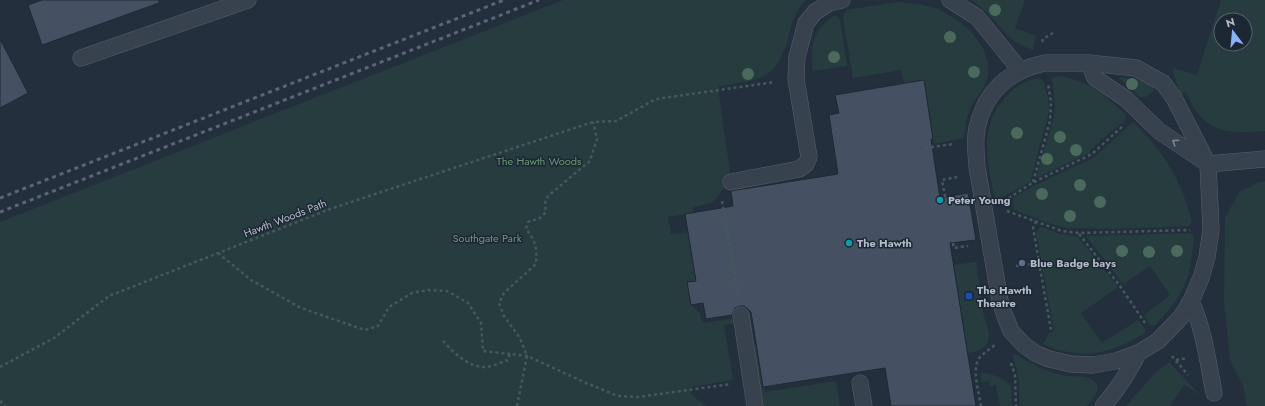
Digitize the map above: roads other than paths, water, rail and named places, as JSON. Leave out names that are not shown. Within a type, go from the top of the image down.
[{"type":"lane","points":[[81,58],[248,0]]},
{"type":"lane","points":[[731,182],[799,169],[806,164],[809,157],[796,79],[797,57],[806,23],[816,12],[829,3],[842,0]]},
{"type":"lane","points":[[950,0],[977,17],[1020,70]]},
{"type":"lane","points":[[1045,63],[1089,63],[1136,68],[1163,82],[1174,98],[1208,164],[1211,230],[1207,257],[1201,278],[1191,301],[1181,317],[1158,341],[1138,353],[1116,362],[1093,366],[1071,364],[1049,359],[1035,353],[1023,344],[1011,331],[1000,301],[993,211],[976,150],[978,124],[982,112],[998,87],[1007,78],[1020,70],[1045,63]]},
{"type":"lane","points":[[1089,63],[1095,78],[1126,99],[1159,132],[1208,164],[1265,159]]},
{"type":"lane","points":[[1248,160],[1265,152]]},
{"type":"lane","points":[[1248,160],[1265,164]]},
{"type":"lane","points":[[1191,301],[1202,333],[1214,393]]},
{"type":"lane","points":[[741,315],[755,406]]},
{"type":"lane","points":[[1103,406],[1118,389],[1129,373],[1138,353]]},
{"type":"lane","points":[[860,384],[864,406]]},
{"type":"railway","points":[[0,198],[504,0]]},
{"type":"railway","points":[[0,212],[539,0]]},
{"type":"place","name":"Peter Young","points":[[940,200]]},
{"type":"place","name":"The Hawth","points":[[849,243]]},
{"type":"place","name":"Blue Badge bays","points":[[1022,263]]},
{"type":"place","name":"The Hawth Theatre","points":[[969,296]]},
{"type":"park label","name":"The Hawth Woods","points":[[539,161]]},
{"type":"park label","name":"Southgate Park","points":[[487,238]]}]
